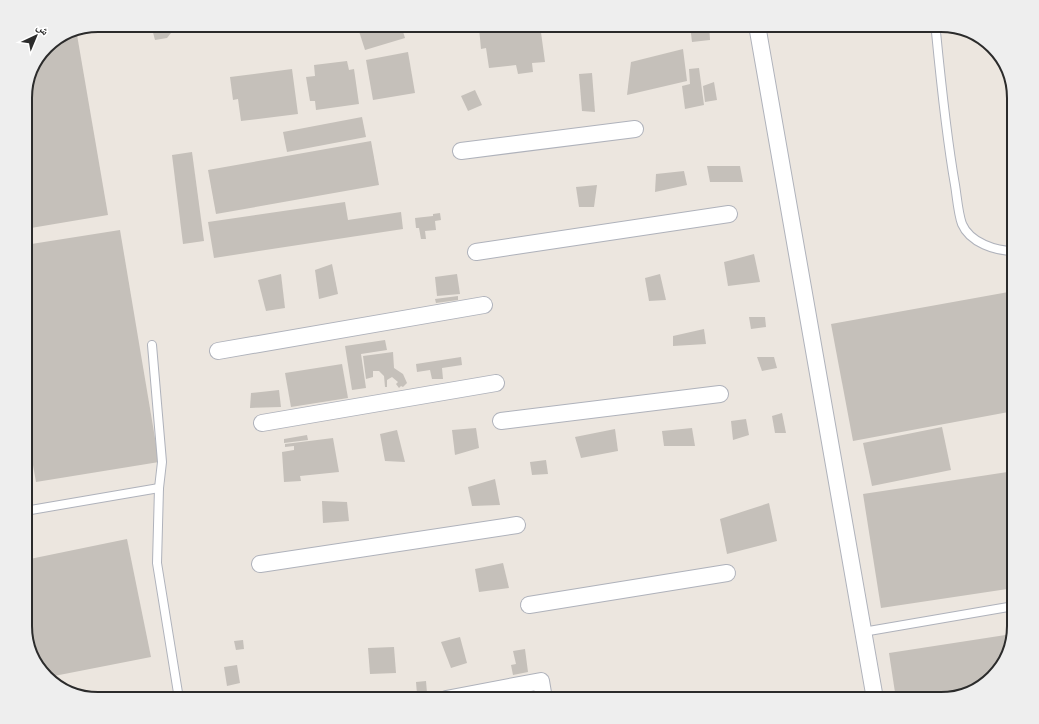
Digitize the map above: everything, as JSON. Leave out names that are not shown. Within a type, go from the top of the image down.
[{"type":"street","points":[[758,32],[874,692]]},
{"type":"street","points":[[461,151],[635,129]]},
{"type":"street","points":[[476,252],[729,214]]},
{"type":"street","points":[[218,351],[484,305]]},
{"type":"street","points":[[262,423],[496,384]]},
{"type":"street","points":[[501,421],[720,394]]},
{"type":"street","points":[[260,564],[517,525]]},
{"type":"street","points":[[529,605],[727,573]]},
{"type":"street","points":[[483,692],[541,681],[543,692]]},
{"type":"lane","points":[[936,32],[952,164],[962,224],[968,233],[983,244],[1002,251],[1007,251]]},
{"type":"lane","points":[[152,345],[162,462],[157,563],[178,692]]},
{"type":"lane","points":[[32,510],[160,488]]},
{"type":"lane","points":[[863,632],[1007,607]]},
{"type":"building","points":[[153,32],[171,32],[167,38],[155,40]]},
{"type":"building","points":[[359,32],[403,32],[405,38],[365,50]]},
{"type":"building","points":[[479,32],[541,32],[545,62],[532,63],[533,72],[518,74],[516,65],[489,68],[486,48],[481,49]]},
{"type":"building","points":[[691,32],[709,32],[710,40],[692,42]]},
{"type":"building","points":[[77,36],[108,215],[32,228],[32,94],[34,81],[39,69],[48,56],[56,56],[56,47]]},
{"type":"building","points":[[683,49],[687,81],[627,95],[631,62]]},
{"type":"building","points":[[408,52],[415,93],[373,100],[366,60]]},
{"type":"building","points":[[347,61],[349,70],[354,69],[359,104],[316,110],[315,101],[310,101],[306,77],[315,76],[314,65]]},
{"type":"building","points":[[699,68],[704,105],[685,109],[682,86],[690,84],[689,69]]},
{"type":"building","points":[[292,69],[298,114],[241,121],[238,99],[233,100],[230,77]]},
{"type":"building","points":[[592,73],[595,112],[582,111],[579,74]]},
{"type":"building","points":[[714,82],[717,100],[705,102],[703,86]]},
{"type":"building","points":[[475,90],[482,105],[468,111],[461,96]]},
{"type":"building","points":[[362,117],[366,137],[287,152],[283,132]]},
{"type":"building","points":[[371,141],[379,185],[216,214],[208,170]]},
{"type":"building","points":[[192,152],[204,241],[183,244],[172,155]]},
{"type":"building","points":[[707,166],[740,166],[743,182],[710,182]]},
{"type":"building","points":[[684,171],[687,185],[655,192],[656,174]]},
{"type":"building","points":[[597,185],[594,207],[579,207],[576,187]]},
{"type":"building","points":[[345,202],[348,220],[401,212],[403,229],[214,258],[208,222]]},
{"type":"building","points":[[440,213],[441,220],[435,221],[436,230],[425,231],[426,239],[421,239],[419,228],[416,228],[415,218],[433,216],[433,214]]},
{"type":"building","points":[[120,230],[159,462],[36,482],[32,459],[32,244]]},
{"type":"building","points":[[754,254],[760,282],[728,286],[724,262]]},
{"type":"building","points":[[332,264],[338,294],[319,299],[315,270]]},
{"type":"building","points":[[281,274],[285,308],[266,311],[258,280]]},
{"type":"building","points":[[457,274],[460,294],[437,296],[435,277]]},
{"type":"building","points":[[660,274],[666,300],[649,301],[645,278]]},
{"type":"building","points":[[1007,292],[1007,412],[853,441],[831,324]]},
{"type":"building","points":[[458,296],[458,300],[436,303],[435,299]]},
{"type":"building","points":[[749,317],[765,317],[766,327],[751,329]]},
{"type":"building","points":[[704,329],[706,344],[673,346],[673,336]]},
{"type":"building","points":[[385,340],[387,350],[361,354],[366,388],[352,390],[345,346]]},
{"type":"building","points":[[393,352],[394,368],[403,374],[407,383],[403,387],[401,386],[399,388],[396,384],[398,382],[392,377],[387,380],[387,387],[385,387],[384,376],[379,371],[373,371],[373,377],[366,379],[363,356]]},
{"type":"building","points":[[461,357],[462,365],[442,368],[443,379],[432,379],[430,370],[417,372],[416,364]]},
{"type":"building","points":[[757,357],[774,357],[777,368],[762,371]]},
{"type":"building","points":[[342,364],[348,398],[291,407],[285,373]]},
{"type":"building","points":[[279,390],[281,407],[250,408],[251,393]]},
{"type":"building","points":[[782,413],[786,433],[775,433],[772,416]]},
{"type":"building","points":[[746,419],[749,435],[733,440],[731,421]]},
{"type":"building","points":[[942,427],[951,470],[872,486],[863,443]]},
{"type":"building","points":[[476,428],[479,448],[455,455],[452,430]]},
{"type":"building","points":[[692,428],[695,446],[664,446],[662,431]]},
{"type":"building","points":[[615,429],[618,451],[581,458],[575,437]]},
{"type":"building","points":[[397,430],[405,462],[385,461],[380,434]]},
{"type":"building","points":[[307,435],[308,440],[284,443],[284,439]]},
{"type":"building","points":[[333,438],[339,472],[300,476],[301,481],[284,482],[282,452],[294,450],[294,446],[285,447],[285,444]]},
{"type":"building","points":[[546,460],[548,474],[532,475],[530,462]]},
{"type":"building","points":[[1007,472],[1007,589],[881,608],[863,494]]},
{"type":"building","points":[[495,479],[500,505],[472,506],[468,487]]},
{"type":"building","points":[[322,501],[347,502],[349,521],[323,523]]},
{"type":"building","points":[[769,503],[777,541],[727,554],[720,519]]},
{"type":"building","points":[[127,539],[151,657],[55,676],[51,673],[41,659],[34,643],[32,630],[32,559]]},
{"type":"building","points":[[503,563],[509,588],[479,592],[475,569]]},
{"type":"building","points":[[1006,635],[1000,655],[991,670],[978,681],[958,690],[941,692],[895,692],[889,653]]},
{"type":"building","points":[[460,637],[467,663],[451,668],[441,642]]},
{"type":"building","points":[[243,640],[244,649],[236,650],[234,641]]},
{"type":"building","points":[[394,647],[396,673],[370,674],[368,648]]},
{"type":"building","points":[[525,649],[528,672],[513,675],[511,665],[516,664],[513,651]]},
{"type":"building","points":[[237,665],[240,683],[227,686],[224,667]]},
{"type":"building","points":[[426,681],[427,692],[417,692],[416,682]]}]
